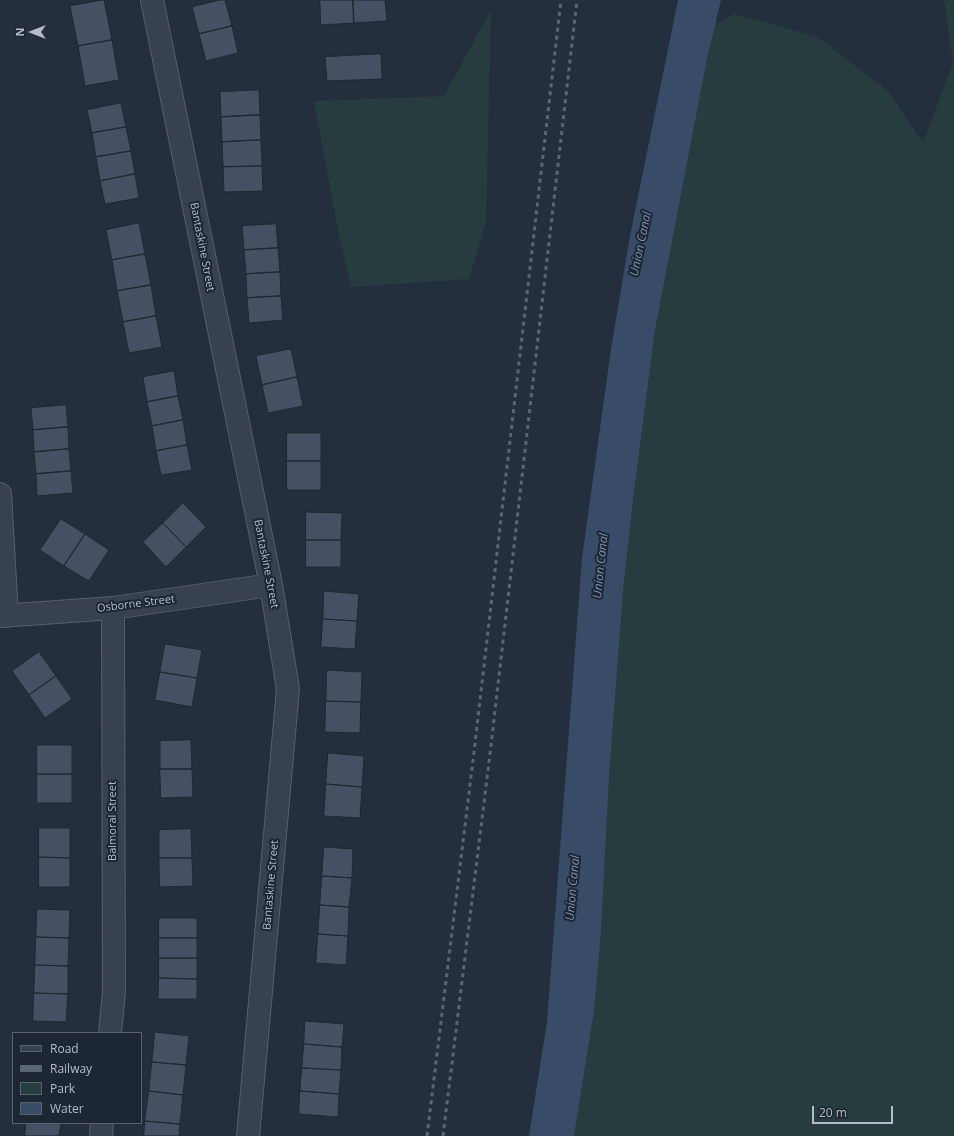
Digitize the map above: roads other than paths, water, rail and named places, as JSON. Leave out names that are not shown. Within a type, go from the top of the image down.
[{"type":"street","name":"Bantaskine Street","points":[[152,0],[270,585],[288,690],[248,1136]]},
{"type":"street","points":[[0,494],[4,616]]},
{"type":"street","name":"Osborne Street","points":[[4,616],[113,608],[270,585]]},
{"type":"street","name":"Balmoral Street","points":[[110,1032],[114,992],[113,608]]},
{"type":"street","points":[[101,1136],[102,1124]]},
{"type":"water","name":"Union Canal","points":[[678,0],[721,0],[707,59],[655,330],[634,492],[623,592],[609,777],[601,933],[594,1011],[574,1136],[529,1136],[547,1022],[582,558],[611,349],[630,236]]},
{"type":"railway","points":[[427,1136],[474,752],[561,0]]},
{"type":"railway","points":[[443,1136],[490,754],[577,0]]}]
